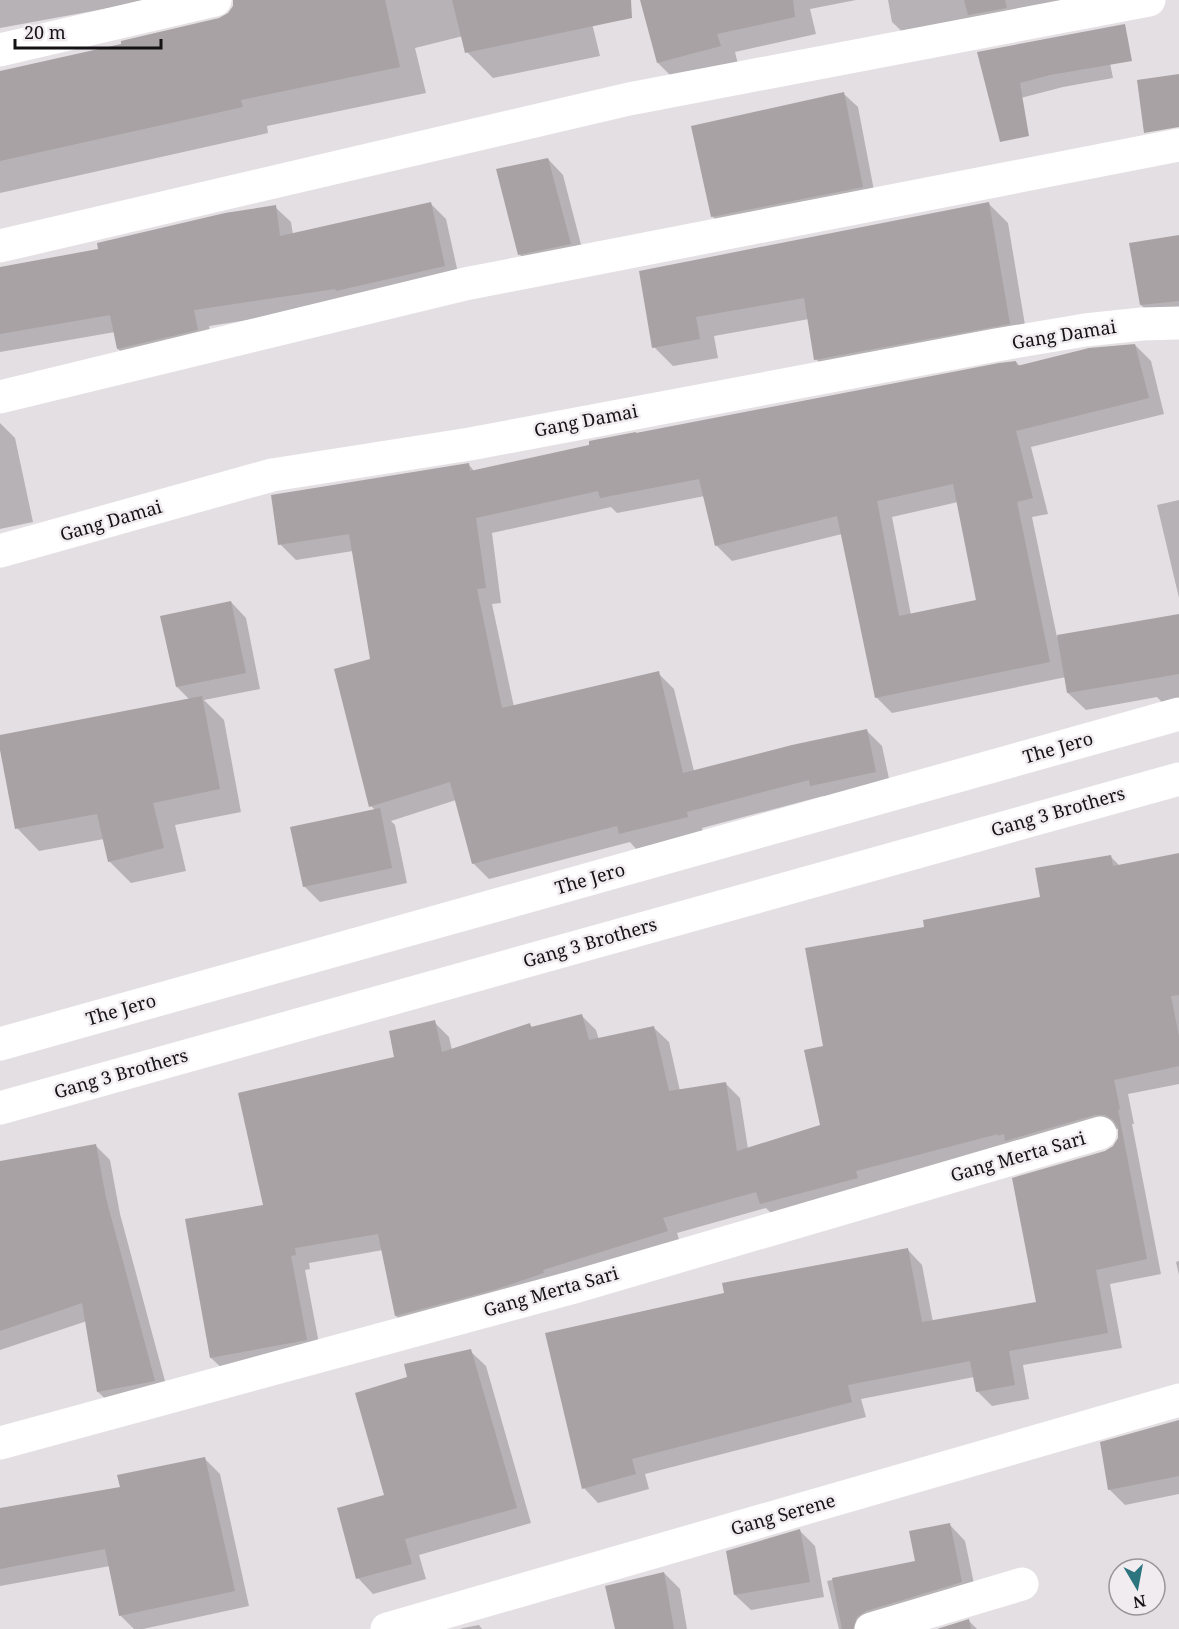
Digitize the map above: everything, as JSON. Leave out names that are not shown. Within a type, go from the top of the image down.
[{"type":"street","points":[[0,50],[215,0]]},
{"type":"street","points":[[0,246],[629,99],[1149,0]]},
{"type":"street","points":[[0,397],[465,284],[1179,146]]},
{"type":"street","name":"Gang Damai","points":[[0,551],[272,475],[470,444],[1074,332],[1142,324],[1179,323]]},
{"type":"street","name":"The Jero","points":[[0,1044],[1179,714]]},
{"type":"street","name":"Gang 3 Brothers","points":[[0,1108],[1179,778]]},
{"type":"street","name":"Gang Merta Sari","points":[[0,1443],[574,1287],[1100,1133]]},
{"type":"street","name":"Gang Serene","points":[[387,1629],[1179,1400]]},
{"type":"street","points":[[871,1629],[1022,1584]]},
{"type":"building","points":[[233,0],[385,0],[400,67],[241,100],[243,107],[0,161],[0,71],[121,44],[121,41],[219,18],[228,13],[233,6]]},
{"type":"building","points":[[452,0],[631,0],[632,18],[465,53]]},
{"type":"building","points":[[640,0],[793,0],[795,17],[717,34],[721,46],[657,63]]},
{"type":"building","points":[[964,0],[1005,0],[1007,8],[968,15]]},
{"type":"building","points":[[1125,24],[1132,61],[1050,75],[1020,83],[1029,136],[1000,142],[977,52]]},
{"type":"building","points":[[1179,74],[1179,127],[1144,133],[1137,80]]},
{"type":"building","points":[[844,92],[863,187],[711,217],[691,126]]},
{"type":"building","points":[[548,158],[571,244],[518,255],[496,169]]},
{"type":"building","points":[[431,202],[445,266],[336,291],[335,289],[194,310],[198,330],[117,349],[110,315],[0,334],[0,267],[98,249],[97,243],[225,213],[276,205],[280,236]]},
{"type":"building","points":[[989,202],[1010,324],[814,360],[804,298],[696,317],[700,339],[652,348],[639,271]]},
{"type":"building","points":[[1179,235],[1179,301],[1140,305],[1129,243]]},
{"type":"building","points":[[1135,344],[1149,398],[1016,431],[1033,498],[1017,502],[1050,662],[875,698],[837,516],[715,546],[699,479],[600,498],[598,491],[476,518],[486,588],[477,589],[502,708],[659,671],[683,773],[792,745],[867,729],[876,772],[810,786],[809,780],[687,812],[688,817],[619,834],[617,826],[472,864],[450,782],[369,807],[334,669],[370,659],[349,534],[278,545],[271,495],[469,463],[470,471],[589,445],[589,441],[999,363],[1016,361],[1017,366],[1089,348]],"holes":[[[953,484],[976,600],[899,616],[877,501]]]},
{"type":"building","points":[[231,601],[246,673],[176,687],[160,616]]},
{"type":"building","points":[[1179,614],[1179,674],[1067,693],[1057,635]]},
{"type":"building","points":[[202,696],[220,789],[153,803],[164,848],[108,862],[97,814],[15,829],[0,750],[0,735]]},
{"type":"building","points":[[380,808],[392,868],[303,887],[290,827]]},
{"type":"building","points":[[1179,853],[1179,995],[1171,996],[1179,1036],[1179,1066],[1114,1080],[1147,1259],[1096,1270],[1108,1333],[1009,1351],[1015,1385],[976,1392],[970,1361],[848,1385],[852,1402],[632,1459],[636,1474],[582,1489],[545,1333],[724,1293],[722,1283],[908,1248],[922,1322],[1036,1302],[1012,1178],[1105,1151],[1113,1146],[1118,1138],[1118,1128],[1113,1120],[1105,1115],[1095,1115],[1005,1141],[1004,1134],[998,1136],[998,1134],[856,1171],[858,1178],[760,1204],[756,1192],[663,1218],[668,1231],[543,1270],[544,1273],[497,1289],[395,1316],[378,1234],[295,1248],[296,1255],[291,1256],[307,1340],[210,1358],[185,1219],[263,1205],[238,1093],[394,1057],[389,1031],[435,1020],[442,1052],[530,1023],[531,1027],[582,1014],[589,1040],[654,1026],[669,1091],[726,1082],[737,1151],[820,1125],[804,1050],[823,1046],[805,948],[924,927],[923,920],[1040,897],[1035,868],[1111,855],[1113,866]]},
{"type":"building","points":[[96,1144],[106,1198],[155,1381],[97,1392],[82,1303],[0,1331],[0,1161]]},
{"type":"building","points":[[471,1349],[517,1508],[405,1539],[412,1564],[356,1579],[337,1508],[384,1495],[355,1393],[407,1377],[404,1364]]},
{"type":"building","points":[[1179,1420],[1179,1476],[1108,1490],[1100,1442]]},
{"type":"building","points":[[205,1457],[235,1591],[119,1616],[105,1549],[0,1569],[0,1508],[120,1487],[117,1475]]},
{"type":"building","points":[[950,1523],[962,1582],[866,1611],[857,1617],[853,1629],[842,1629],[832,1578],[915,1561],[909,1531]]},
{"type":"building","points":[[800,1529],[810,1582],[734,1595],[726,1551]]},
{"type":"building","points":[[664,1572],[674,1629],[615,1629],[605,1586]]},
{"type":"building","points":[[969,1619],[971,1629],[937,1629]]}]
